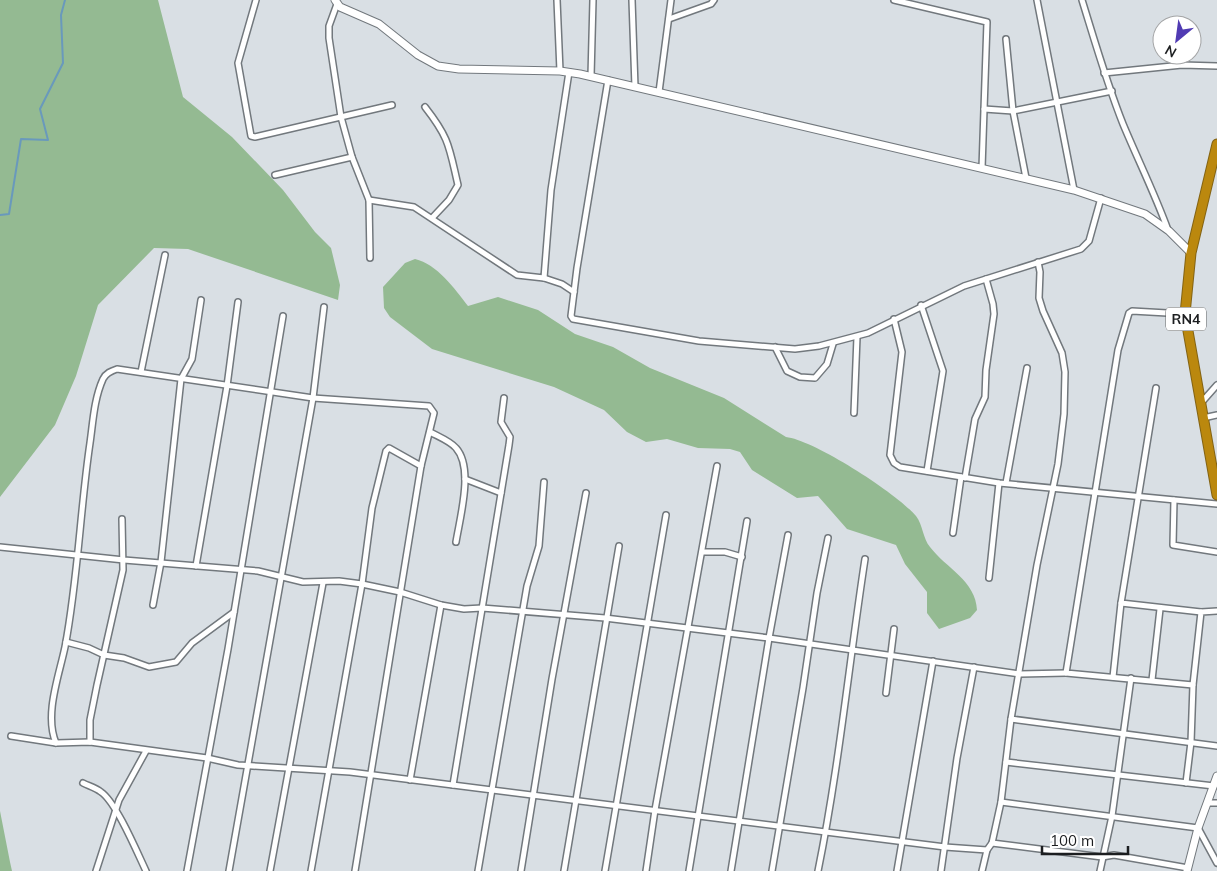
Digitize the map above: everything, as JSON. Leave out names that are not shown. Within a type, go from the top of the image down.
[{"type":"highway","name":"RN4","points":[[1217,144],[1191,253],[1185,314],[1217,495]]},
{"type":"street","points":[[256,0],[238,63],[251,136],[255,137],[392,105]]},
{"type":"street","points":[[557,0],[560,71]]},
{"type":"street","points":[[591,76],[593,0]]},
{"type":"street","points":[[632,0],[635,86]]},
{"type":"street","points":[[659,92],[672,0]]},
{"type":"street","points":[[670,19],[710,4],[714,0]]},
{"type":"street","points":[[894,0],[987,22],[982,168]]},
{"type":"street","points":[[1037,0],[1074,190]]},
{"type":"street","points":[[1082,0],[1104,73],[1123,123],[1153,188],[1169,231]]},
{"type":"street","points":[[370,258],[369,200],[352,157],[342,117],[328,26],[336,2],[347,11],[379,24],[418,55],[438,66],[459,69],[560,71],[591,76],[1026,178],[1101,198],[1145,214],[1169,231],[1191,253]]},
{"type":"street","points":[[1006,39],[1014,111],[1026,178]]},
{"type":"street","points":[[1104,73],[1182,66],[1217,66]]},
{"type":"street","points":[[544,278],[551,190],[569,72]]},
{"type":"street","points":[[608,80],[574,292],[571,316],[573,320],[680,338],[795,350],[833,344],[857,337],[921,305],[986,279],[1081,249],[1089,241],[1101,198]]},
{"type":"street","points":[[984,109],[1014,111],[1112,91]]},
{"type":"street","points":[[425,107],[444,133],[451,150],[458,185],[449,200],[433,217]]},
{"type":"street","points":[[275,174],[352,157]]},
{"type":"street","points":[[369,200],[399,202],[414,206],[517,274],[544,278],[562,284],[574,292]]},
{"type":"street","points":[[141,372],[165,255]]},
{"type":"street","points":[[982,871],[987,850],[992,843],[1001,802],[1011,719],[1020,674],[1029,607],[1058,464],[1064,414],[1065,372],[1061,347],[1043,312],[1039,298],[1040,272],[1038,262]]},
{"type":"street","points":[[953,533],[976,419],[985,396],[986,370],[994,314],[994,304],[986,279]]},
{"type":"street","points":[[152,605],[161,562],[181,379],[192,359],[201,300]]},
{"type":"street","points":[[196,566],[227,386],[238,302]]},
{"type":"street","points":[[921,305],[943,372],[927,471]]},
{"type":"street","points":[[229,871],[313,398],[324,307]]},
{"type":"street","points":[[1066,673],[1118,350],[1129,313],[1132,311],[1185,314]]},
{"type":"street","points":[[187,871],[234,612],[283,316]]},
{"type":"street","points":[[894,319],[902,352],[890,455],[894,464],[900,467],[999,483],[1217,504]]},
{"type":"street","points":[[854,413],[857,337]]},
{"type":"street","points":[[776,347],[787,370],[800,377],[814,378],[827,364],[833,344]]},
{"type":"street","points":[[1006,483],[1028,368]]},
{"type":"street","points":[[56,743],[50,724],[66,642],[96,402],[103,378],[108,372],[117,369],[141,372],[313,398],[429,406],[434,413],[421,466],[354,871]]},
{"type":"street","points":[[1200,405],[1217,385]]},
{"type":"street","points":[[1113,677],[1121,603],[1156,388]]},
{"type":"street","points":[[453,785],[510,437],[502,422],[504,398]]},
{"type":"street","points":[[1202,418],[1217,415]]},
{"type":"street","points":[[430,432],[458,449],[465,466],[466,478],[456,542]]},
{"type":"street","points":[[311,871],[362,584],[372,508],[386,451],[389,448],[421,466]]},
{"type":"street","points":[[646,871],[655,810],[717,466]]},
{"type":"street","points":[[466,478],[501,493]]},
{"type":"street","points":[[478,871],[527,586],[539,546],[544,482]]},
{"type":"street","points":[[989,578],[999,483]]},
{"type":"street","points":[[521,871],[586,493]]},
{"type":"street","points":[[1174,500],[1174,546],[1217,552]]},
{"type":"street","points":[[604,871],[617,806],[646,623],[666,515]]},
{"type":"street","points":[[90,742],[90,720],[124,560],[121,551],[122,519]]},
{"type":"street","points":[[689,871],[699,815],[704,771],[730,633],[748,521]]},
{"type":"street","points":[[730,871],[788,534]]},
{"type":"street","points":[[772,871],[828,538]]},
{"type":"street","points":[[564,871],[618,546]]},
{"type":"street","points":[[0,547],[258,571],[281,578],[323,583],[339,581],[400,592],[441,605],[605,618],[851,649],[1020,674],[1066,673],[1194,685]]},
{"type":"street","points":[[702,552],[725,552],[742,557]]},
{"type":"street","points":[[818,871],[835,782],[851,649],[865,559]]},
{"type":"street","points":[[270,871],[323,583]]},
{"type":"street","points":[[1121,603],[1160,609],[1201,612],[1217,611]]},
{"type":"street","points":[[410,780],[441,605]]},
{"type":"street","points":[[1152,680],[1160,609]]},
{"type":"street","points":[[66,642],[149,667],[176,662],[192,643],[234,612]]},
{"type":"street","points":[[1186,783],[1201,612]]},
{"type":"street","points":[[886,693],[894,629]]},
{"type":"street","points":[[897,871],[933,661]]},
{"type":"street","points":[[941,871],[957,758],[974,667]]},
{"type":"street","points":[[1100,871],[1112,816],[1131,678]]},
{"type":"street","points":[[1011,719],[1217,746]]},
{"type":"street","points":[[11,736],[56,743],[90,742],[207,758],[223,762],[288,769],[328,770],[945,847],[987,850]]},
{"type":"street","points":[[96,871],[115,811],[146,751]]},
{"type":"street","points":[[1006,762],[1214,786]]},
{"type":"street","points":[[992,843],[1102,857],[1114,855],[1187,870],[1198,828],[1217,776]]},
{"type":"street","points":[[83,782],[102,792],[110,800],[146,871]]},
{"type":"street","points":[[1001,802],[1198,828]]},
{"type":"street","points":[[1208,803],[1217,803]]},
{"type":"street","points":[[1198,828],[1217,863]]},
{"type":"green space","points":[[0,0],[158,0],[183,97],[232,137],[283,190],[315,232],[331,248],[340,285],[338,300],[188,249],[154,248],[98,305],[76,376],[55,425],[0,497]]},
{"type":"green space","points":[[415,259],[431,266],[438,272],[468,306],[498,297],[538,310],[575,334],[613,347],[650,368],[724,398],[786,437],[799,440],[855,469],[892,495],[916,516],[930,547],[966,583],[975,600],[977,610],[970,618],[939,629],[927,613],[927,592],[905,564],[896,545],[847,529],[818,496],[797,498],[752,470],[740,452],[730,449],[698,448],[667,439],[646,442],[627,432],[604,410],[554,387],[432,349],[390,317],[384,308],[383,287],[405,263]]},
{"type":"green space","points":[[0,811],[10,862],[12,871],[0,871]]},
{"type":"waterway","points":[[0,215],[9,214],[21,139],[48,140],[40,109],[63,63],[61,15],[65,0]]}]
